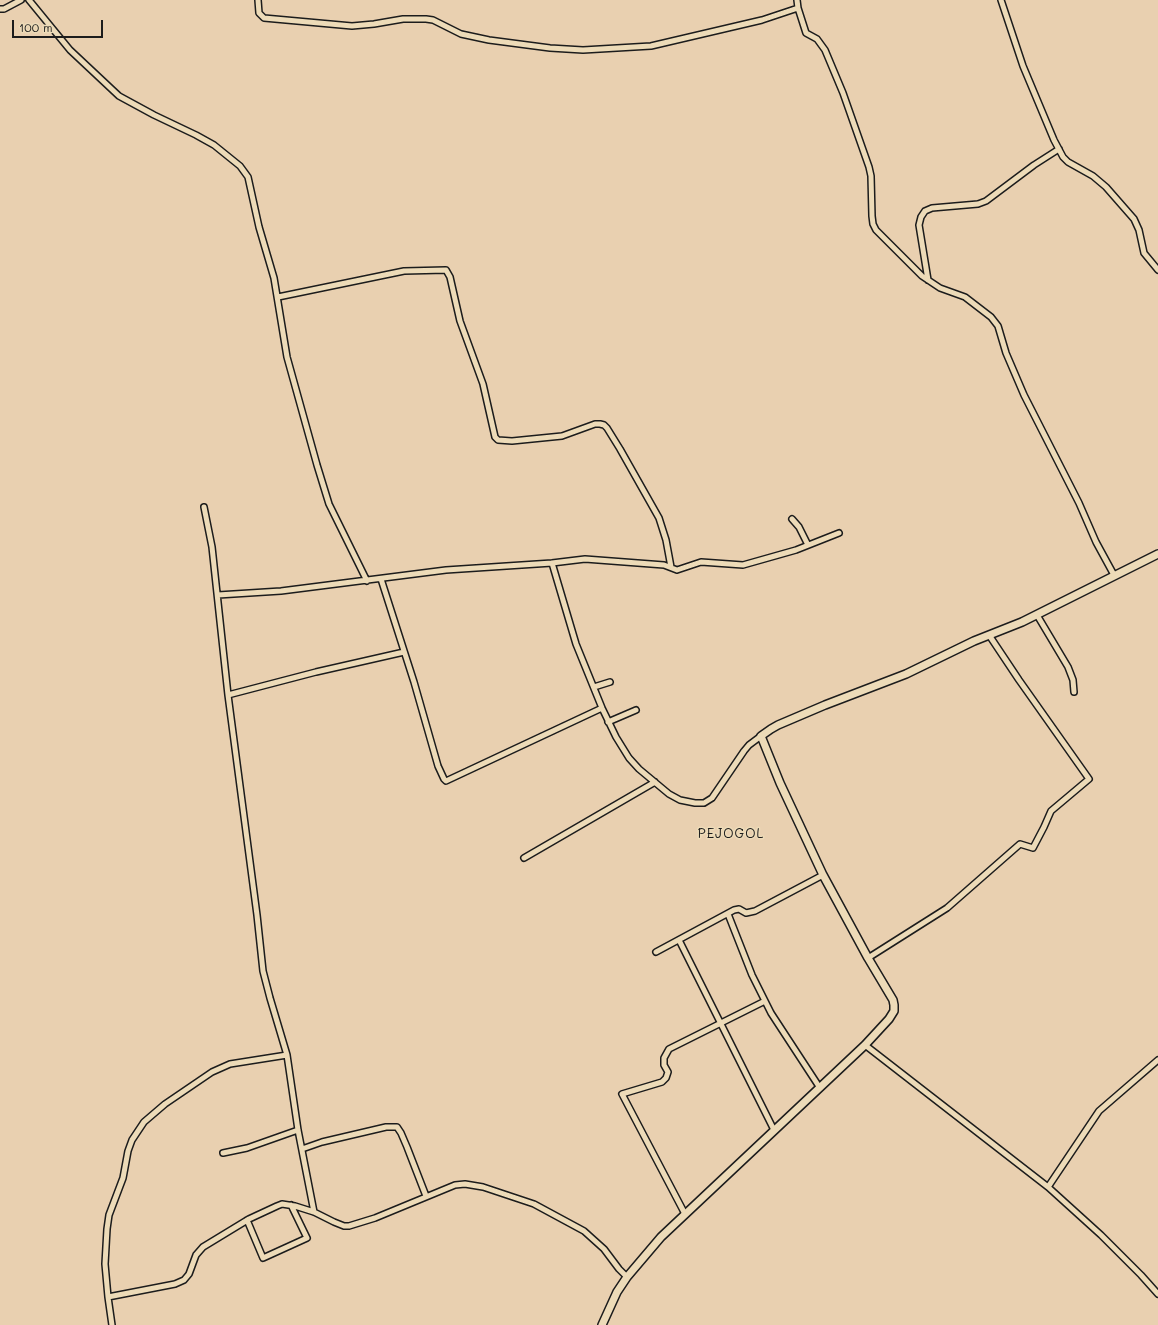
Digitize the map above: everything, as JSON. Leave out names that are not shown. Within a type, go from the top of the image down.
[{"type":"street","points":[[0,9],[4,9],[21,0]]},
{"type":"street","points":[[29,0],[70,50],[119,96],[214,145],[240,166],[248,177],[259,227],[274,278],[287,357],[325,491],[329,504],[367,581]]},
{"type":"street","points":[[258,0],[259,13],[264,18],[352,26],[403,19],[426,19],[439,23],[461,34],[489,40],[550,48],[583,50],[651,46],[762,20],[798,8]]},
{"type":"street","points":[[797,0],[806,33],[817,39],[825,50],[843,93],[869,167],[871,176],[873,224],[897,252],[922,276],[940,288],[965,297],[991,317],[998,326],[1006,353],[1024,395],[1079,503],[1096,542],[1114,575]]},
{"type":"street","points":[[1001,0],[1023,66],[1063,156],[1068,162],[1093,176],[1106,187],[1134,219],[1139,230],[1144,253],[1158,270]]},
{"type":"street","points":[[928,280],[919,225],[921,217],[925,211],[932,208],[978,204],[986,201],[1034,165],[1059,149]]},
{"type":"street","points":[[278,297],[404,271],[446,270],[450,276],[460,321],[483,384],[495,437],[498,440],[512,441],[562,436],[595,424],[604,425],[620,449],[658,518],[666,540],[671,567]]},
{"type":"street","points":[[204,507],[212,546],[228,696],[263,971],[287,1055],[298,1130],[314,1212]]},
{"type":"street","points":[[792,519],[800,527],[808,545]]},
{"type":"street","points":[[218,595],[281,591],[446,570],[552,563],[585,559],[664,565],[679,570],[705,562],[743,565],[763,560],[839,533]]},
{"type":"street","points":[[552,563],[576,644],[616,738],[629,758],[639,769],[669,794],[680,800],[704,803],[712,798],[744,751],[761,736],[778,725],[824,705],[906,674],[1037,614],[1158,554]]},
{"type":"street","points":[[381,579],[414,682],[438,766],[446,781],[602,708]]},
{"type":"street","points":[[1037,614],[1068,668],[1073,680],[1074,692]]},
{"type":"street","points":[[868,958],[947,908],[1020,844],[1033,848],[1051,811],[1089,778],[1019,680],[989,635]]},
{"type":"street","points":[[228,696],[316,672],[404,652]]},
{"type":"street","points":[[594,688],[610,682]]},
{"type":"street","points":[[608,722],[636,710]]},
{"type":"street","points":[[602,1325],[617,1292],[661,1237],[865,1045],[889,1019],[894,1011],[893,1000],[868,958],[823,875],[761,736]]},
{"type":"street","points":[[524,858],[655,782]]},
{"type":"street","points":[[656,952],[736,909],[746,913],[755,911],[823,875]]},
{"type":"street","points":[[728,914],[752,975],[765,1001],[778,1024],[820,1088]]},
{"type":"street","points":[[679,940],[774,1130]]},
{"type":"street","points":[[685,1214],[622,1094],[662,1082],[666,1078],[668,1072],[664,1065],[664,1058],[669,1049],[765,1001]]},
{"type":"street","points":[[865,1045],[1048,1187],[1101,1235],[1158,1294]]},
{"type":"street","points":[[112,1325],[105,1264],[109,1215],[123,1178],[128,1151],[132,1140],[144,1122],[165,1104],[212,1072],[230,1064],[287,1055]]},
{"type":"street","points":[[1048,1187],[1099,1111],[1158,1060]]},
{"type":"street","points":[[302,1149],[322,1142],[386,1127],[397,1127],[407,1147],[426,1196]]},
{"type":"street","points":[[223,1153],[247,1148],[298,1130]]},
{"type":"street","points":[[108,1297],[175,1284],[184,1280],[189,1274],[192,1263],[199,1251],[247,1220],[282,1204],[291,1205],[314,1212],[344,1226],[350,1226],[375,1218],[455,1185],[466,1184],[483,1187],[534,1204],[584,1231],[604,1249],[619,1269],[628,1277]]},
{"type":"street","points":[[247,1220],[263,1258],[307,1238],[291,1205]]},
{"type":"district","name":"PEJOGOL","points":[[731,834]]}]
